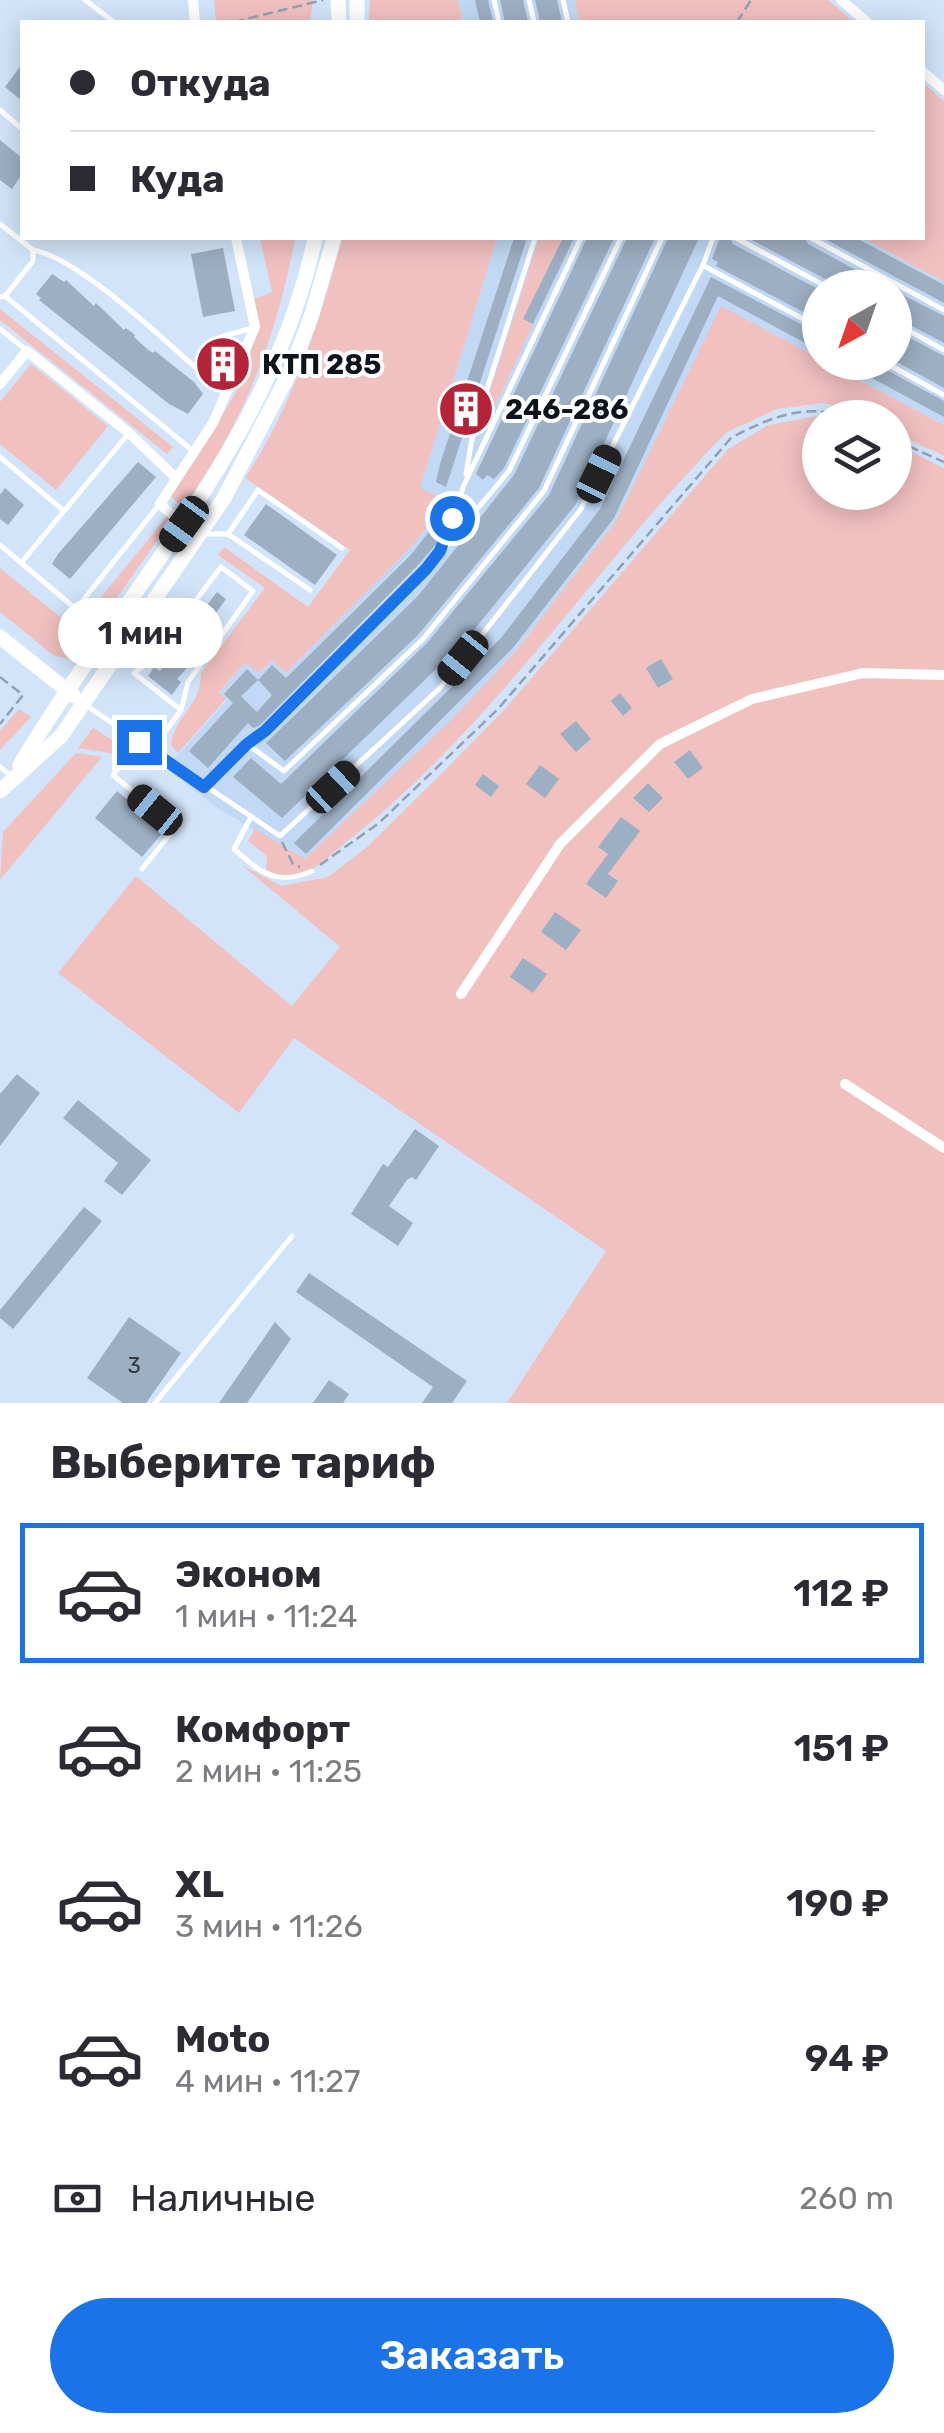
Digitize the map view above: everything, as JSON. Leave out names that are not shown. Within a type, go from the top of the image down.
[{"type":"main road","points":[[0,791],[6,772],[184,524],[275,366],[314,240]]},
{"type":"main road","points":[[6,772],[61,736],[224,498],[291,370],[333,240]]},
{"type":"main road","points":[[0,636],[84,704]]},
{"type":"street","points":[[841,0],[865,20]]},
{"type":"street","points":[[925,74],[944,90]]},
{"type":"street","points":[[184,524],[160,504],[214,423],[255,327],[236,240]]},
{"type":"street","points":[[0,384],[27,351],[176,478]]},
{"type":"street","points":[[461,994],[560,844],[660,744],[752,700],[863,673],[944,674]]},
{"type":"street","points":[[845,1084],[944,1148]]},
{"type":"lane","points":[[85,0],[111,20]]},
{"type":"lane","points":[[0,110],[20,127]]},
{"type":"lane","points":[[0,224],[20,240]]},
{"type":"lane","points":[[20,240],[33,250],[49,253],[114,298],[226,396]]},
{"type":"lane","points":[[464,485],[473,432],[534,240]]},
{"type":"lane","points":[[440,551],[464,485],[580,240]]},
{"type":"lane","points":[[204,787],[426,569],[509,471],[619,240]]},
{"type":"lane","points":[[247,744],[284,771],[423,639],[544,492],[661,240]]},
{"type":"lane","points":[[84,704],[280,836],[440,688],[581,509],[712,240]]},
{"type":"lane","points":[[740,240],[802,273]]},
{"type":"lane","points":[[815,240],[944,310]]},
{"type":"lane","points":[[33,250],[34,261],[2,297],[193,451]]},
{"type":"lane","points":[[703,265],[802,318]]},
{"type":"lane","points":[[220,337],[255,327]]},
{"type":"lane","points":[[0,329],[27,351]]},
{"type":"lane","points":[[912,332],[944,350]]},
{"type":"lane","points":[[912,377],[944,394]]},
{"type":"lane","points":[[21,563],[129,434]]},
{"type":"lane","points":[[0,458],[64,511]]},
{"type":"lane","points":[[228,534],[258,490],[342,548]]},
{"type":"lane","points":[[0,545],[76,609],[160,504]]},
{"type":"lane","points":[[184,524],[200,534],[228,534],[310,590]]},
{"type":"lane","points":[[152,750],[181,710],[188,682],[254,591],[221,567],[150,661],[134,673],[181,710]]},
{"type":"lane","points":[[126,643],[150,661]]},
{"type":"lane","points":[[139,742],[113,775],[176,827],[142,869]]},
{"type":"lane","points":[[251,817],[234,849],[256,869],[292,880],[312,871]]},
{"type":"lane","points":[[155,1403],[292,1236]]},
{"type":"path","points":[[242,20],[324,0]]},
{"type":"path","points":[[280,836],[293,864],[312,871],[379,823],[498,708],[731,438],[780,415],[802,412]]},
{"type":"path","points":[[912,448],[944,462]]},
{"type":"path","points":[[0,677],[23,695],[0,724]]},
{"type":"shaded area","points":[[214,0],[313,0],[310,20],[216,20]]},
{"type":"shaded area","points":[[370,0],[458,0],[463,20],[369,20]]},
{"type":"shaded area","points":[[458,0],[575,0],[579,20],[463,20]]},
{"type":"shaded area","points":[[575,0],[828,0],[852,20],[579,20]]},
{"type":"shaded area","points":[[925,85],[944,101],[944,282],[867,240],[925,240]]},
{"type":"shaded area","points":[[260,240],[295,240],[279,309],[255,378],[223,445],[183,507],[170,496],[234,396],[260,326],[254,299],[272,292]]},
{"type":"shaded area","points":[[341,240],[496,240],[420,488],[447,501],[413,545],[286,673],[272,660],[259,673],[245,663],[219,692],[226,699],[178,753],[171,745],[174,734],[197,694],[201,673],[265,588],[218,555],[224,547],[308,607],[350,550],[245,478],[291,392]]},
{"type":"shaded area","points":[[496,240],[867,240],[944,282],[944,425],[912,408],[912,400],[897,400],[859,380],[912,380],[912,270],[802,270],[802,350],[721,307],[616,521],[516,651],[453,718],[305,860],[219,809],[166,768],[227,700],[220,692],[245,663],[272,660],[286,673],[413,545],[447,502],[420,488]]},
{"type":"shaded area","points":[[538,240],[562,240],[523,319],[533,324],[483,432],[479,426]]},
{"type":"shaded area","points":[[721,306],[802,349],[802,380],[859,380],[897,400],[802,400],[802,406],[777,409],[727,432],[497,697],[399,797],[308,872],[287,876],[266,869],[267,856],[248,841],[255,829],[305,859],[453,718],[516,651],[616,521]]},
{"type":"shaded area","points":[[0,309],[173,447],[167,454],[0,320]]},
{"type":"shaded area","points":[[31,364],[108,426],[56,490],[0,444],[0,402]]},
{"type":"shaded area","points":[[912,408],[944,425],[944,456],[912,441]]},
{"type":"shaded area","points":[[802,419],[802,510],[912,510],[912,452],[944,468],[944,1403],[507,1403],[606,1251],[294,1038],[239,1113],[58,973],[136,876],[292,1006],[340,947],[242,865],[281,886],[328,877],[367,847],[505,709],[728,449],[768,425]]},
{"type":"shaded area","points":[[169,514],[173,518],[73,660],[53,655],[0,612],[0,568],[75,629]]},
{"type":"shaded area","points":[[19,709],[31,717],[0,750],[0,731]]},
{"type":"shaded area","points":[[93,728],[122,746],[115,754],[78,748]]},
{"type":"shaded area","points":[[76,753],[102,757],[0,880],[3,832]]},
{"type":"building","points":[[475,0],[488,0],[493,20],[480,20]]},
{"type":"building","points":[[500,0],[523,0],[528,20],[505,20]]},
{"type":"building","points":[[535,0],[557,0],[562,20],[540,20]]},
{"type":"building","points":[[20,67],[20,99],[5,87]]},
{"type":"building","points":[[0,140],[20,156],[20,177],[12,189],[0,180]]},
{"type":"building","name":"246-286","points":[[513,240],[526,240],[446,487],[436,482]]},
{"type":"building","points":[[562,240],[573,240],[533,324],[523,319]]},
{"type":"building","points":[[586,240],[613,240],[504,468],[494,479],[487,475],[483,480],[476,474]]},
{"type":"building","points":[[626,240],[654,240],[539,488],[418,635],[285,761],[266,743],[418,596],[514,475]]},
{"type":"building","points":[[667,240],[698,240],[576,504],[465,641],[282,818],[233,777],[251,758],[281,784],[427,643],[549,495]]},
{"type":"building","points":[[719,240],[731,240],[802,280],[802,311],[716,266],[718,262],[712,259]]},
{"type":"building","points":[[752,240],[806,240],[856,270],[808,270]]},
{"type":"building","points":[[827,240],[860,240],[944,285],[944,303],[912,286],[912,270],[883,270]]},
{"type":"building","points":[[223,248],[235,311],[203,317],[191,254]]},
{"type":"building","points":[[52,274],[66,280],[147,349],[194,382],[203,394],[188,414],[169,404],[39,300],[36,294]]},
{"type":"building","points":[[711,277],[802,325],[802,341],[718,296],[614,518],[512,649],[306,854],[294,843],[501,638],[600,509]]},
{"type":"building","points":[[912,300],[944,316],[944,343],[912,326]]},
{"type":"building","points":[[912,339],[944,356],[944,388],[912,370]]},
{"type":"building","points":[[875,380],[905,380],[944,401],[944,417]]},
{"type":"building","points":[[138,462],[156,477],[70,579],[52,564]]},
{"type":"building","points":[[5,488],[24,505],[8,525],[0,519],[0,495]]},
{"type":"building","points":[[266,504],[337,555],[315,585],[244,535]]},
{"type":"building","points":[[432,528],[440,535],[418,565],[259,726],[253,728],[248,723],[208,768],[189,751],[233,703],[224,694],[247,669],[258,680],[272,665],[286,678],[410,556]],"holes":[[[258,680],[272,695],[257,712],[241,696]]]},
{"type":"building","points":[[217,592],[226,599],[193,644],[202,651],[177,679],[181,682],[172,695],[148,676],[154,667],[160,671],[172,654],[166,650],[178,634],[183,637]]},
{"type":"building","points":[[661,659],[673,679],[658,688],[646,668]]},
{"type":"building","points":[[620,693],[632,708],[623,716],[611,701]]},
{"type":"building","points":[[576,721],[591,739],[576,752],[560,734]]},
{"type":"building","points":[[690,750],[703,768],[688,779],[674,762]]},
{"type":"building","points":[[540,765],[559,779],[545,798],[526,784]]},
{"type":"building","points":[[483,774],[499,786],[491,797],[475,785]]},
{"type":"building","points":[[648,783],[663,798],[649,812],[633,798]]},
{"type":"building","points":[[117,791],[165,830],[142,857],[95,818]]},
{"type":"building","points":[[621,817],[640,831],[608,874],[618,881],[606,898],[586,884],[608,854],[598,847]]},
{"type":"building","points":[[555,912],[581,930],[566,950],[541,932]]},
{"type":"building","points":[[523,958],[547,974],[533,993],[510,977]]},
{"type":"building","points":[[17,1074],[40,1093],[0,1146],[0,1094]]},
{"type":"building","points":[[78,1100],[151,1160],[122,1195],[104,1181],[118,1163],[63,1118]]},
{"type":"building","points":[[415,1129],[439,1146],[416,1180],[407,1180],[389,1206],[413,1223],[398,1246],[351,1214],[383,1164],[388,1167]]},
{"type":"building","points":[[84,1207],[102,1221],[13,1329],[0,1318],[0,1310]]},
{"type":"building","points":[[309,1273],[467,1381],[452,1403],[422,1403],[433,1387],[296,1292]]},
{"type":"building","points":[[129,1317],[181,1353],[146,1403],[123,1403],[87,1378]]},
{"type":"building","points":[[275,1322],[291,1339],[247,1403],[219,1403]]},
{"type":"building","points":[[329,1380],[349,1394],[343,1403],[313,1403]]},
{"type":"place","name":"КТП 285","points":[[223,364]]},
{"type":"place","name":"246-286","points":[[466,409]]},
{"type":"route","points":[[139,742],[204,787],[426,569],[440,551],[452,518]]}]
